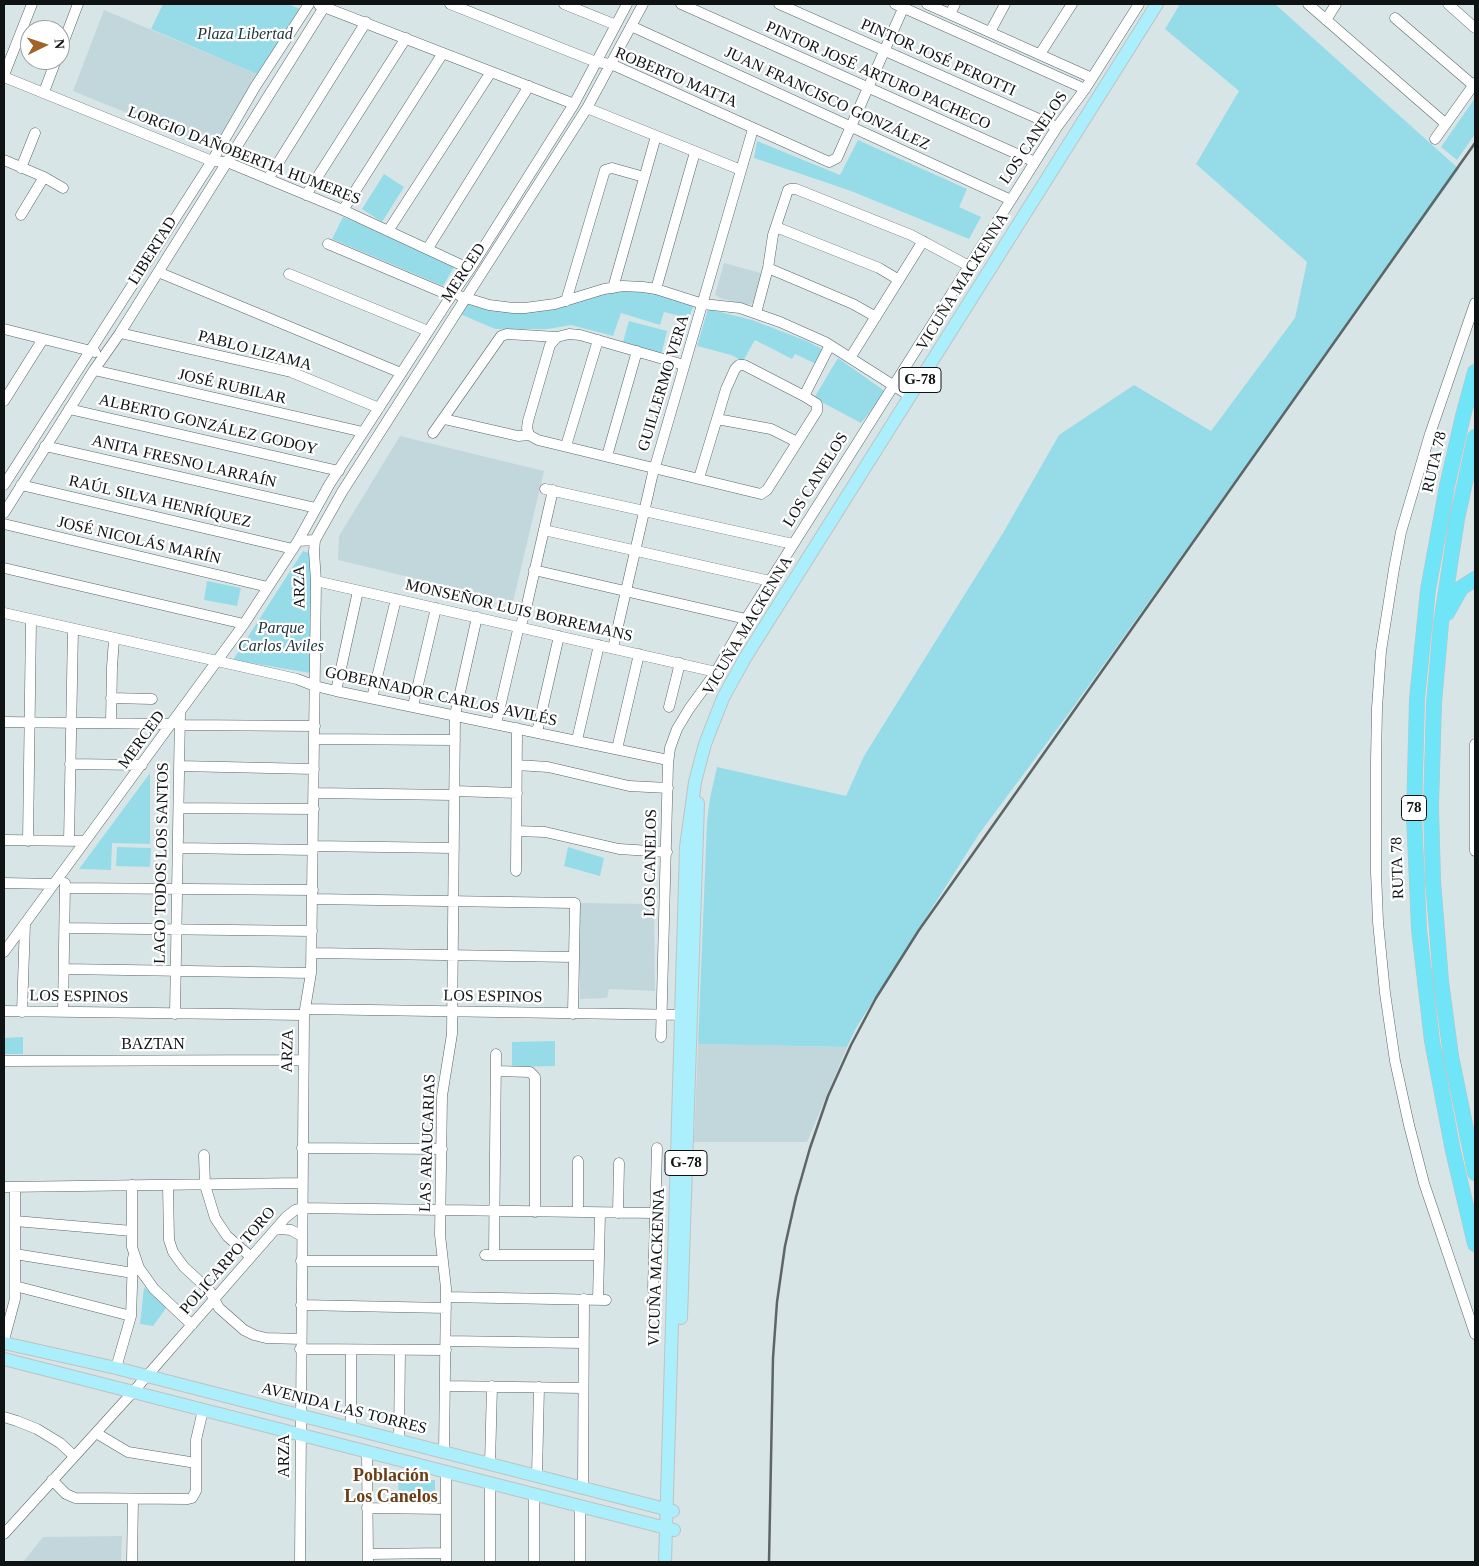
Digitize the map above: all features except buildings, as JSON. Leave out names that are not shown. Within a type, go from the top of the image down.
[{"type":"highway","name":"RUTA 78","points":[[1475,372],[1447,486],[1428,590],[1418,691],[1414,816],[1419,929],[1432,1041],[1452,1151],[1475,1244]]},
{"type":"highway","name":"RUTA 78","points":[[1475,437],[1457,519],[1442,623],[1435,687],[1431,768],[1431,844],[1434,909],[1441,981],[1451,1056],[1475,1173]]},
{"type":"highway","points":[[1442,623],[1461,588],[1475,579]]},
{"type":"main road","name":"VICUÑA MACKENNA","points":[[673,1562],[670,1510],[686,1015],[686,847],[691,804],[699,763],[716,714],[737,671],[1157,4]]},
{"type":"main road","name":"AVENIDA LAS TORRES","points":[[4,1342],[116,1368],[670,1510]]},
{"type":"main road","points":[[4,1359],[670,1529]]},
{"type":"main road","name":"VICUÑA MACKENNA","points":[[665,1562],[670,1529]]},
{"type":"street","points":[[4,76],[32,4]]},
{"type":"street","points":[[70,25],[78,4]]},
{"type":"street","name":"LIBERTAD","points":[[4,484],[212,161],[254,87],[309,4]]},
{"type":"street","name":"ROBERTO MATTA","points":[[450,4],[596,62],[611,64],[826,161],[832,161],[837,158],[850,126]]},
{"type":"street","points":[[564,4],[616,24]]},
{"type":"street","name":"MERCED","points":[[4,952],[142,765],[176,725],[180,713],[244,624],[295,545],[378,408],[470,269],[574,104],[627,4]]},
{"type":"street","name":"MERCED","points":[[315,540],[342,492],[587,108],[643,4]]},
{"type":"street","name":"PINTOR JOSÉ ARTURO PACHECO","points":[[681,4],[1035,162]]},
{"type":"street","name":"PINTOR JOSÉ PEROTTI","points":[[779,4],[1057,127]]},
{"type":"street","points":[[927,4],[1092,78]]},
{"type":"street","points":[[950,14],[955,4]]},
{"type":"street","points":[[990,32],[1005,4]]},
{"type":"street","points":[[1040,54],[1072,4]]},
{"type":"street","points":[[850,126],[868,88],[901,5],[1085,89],[1139,4]]},
{"type":"street","points":[[1308,4],[1446,124]]},
{"type":"street","points":[[1326,20],[1336,4]]},
{"type":"street","points":[[1448,4],[1475,28]]},
{"type":"street","points":[[322,5],[574,104]]},
{"type":"street","name":"LIBERTAD","points":[[4,513],[45,446],[120,333],[322,5]]},
{"type":"street","points":[[1395,18],[1474,84],[1435,139]]},
{"type":"street","points":[[268,179],[366,22]]},
{"type":"street","name":"JUAN FRANCISCO GONZÁLEZ","points":[[631,26],[1011,200]]},
{"type":"street","points":[[306,195],[406,38]]},
{"type":"street","points":[[343,210],[443,53]]},
{"type":"street","points":[[44,92],[52,70]]},
{"type":"street","points":[[388,231],[491,72]]},
{"type":"street","name":"LORGIO DAÑOBERTIA HUMERES","points":[[4,76],[212,161],[227,162],[343,210],[470,269]]},
{"type":"street","points":[[428,248],[529,86]]},
{"type":"street","name":"LOS CANELOS","points":[[661,1037],[668,760],[677,729],[716,672],[746,618],[1057,127],[1085,89]]},
{"type":"street","points":[[587,108],[741,170]]},
{"type":"street","name":"GUILLERMO VERA","points":[[613,648],[654,468],[754,129]]},
{"type":"street","points":[[21,168],[35,133]]},
{"type":"street","points":[[613,288],[656,136]]},
{"type":"street","points":[[656,289],[695,152]]},
{"type":"street","points":[[4,162],[44,177],[63,188]]},
{"type":"street","points":[[566,301],[604,172],[607,168],[612,168],[644,177]]},
{"type":"street","points":[[21,215],[44,177]]},
{"type":"street","points":[[756,313],[768,268],[771,244],[788,190],[796,189],[924,241],[969,266]]},
{"type":"street","points":[[776,227],[879,268],[899,280]]},
{"type":"street","points":[[850,358],[924,241]]},
{"type":"street","points":[[328,244],[452,294],[489,305],[513,308],[536,307],[623,286],[656,289],[703,304],[740,308],[811,336],[910,396]]},
{"type":"street","points":[[768,268],[853,304],[876,317]]},
{"type":"street","points":[[158,272],[401,373]]},
{"type":"street","points":[[289,274],[428,331]]},
{"type":"street","points":[[1475,303],[1430,434],[1400,538],[1394,569],[1381,650],[1377,708],[1376,872],[1378,922],[1384,984],[1395,1061],[1424,1183],[1475,1334]]},
{"type":"street","points":[[4,329],[105,354]]},
{"type":"street","name":"PABLO LIZAMA","points":[[120,333],[291,372],[378,408]]},
{"type":"street","points":[[434,433],[501,336],[507,334],[557,337]]},
{"type":"street","points":[[529,435],[528,425],[531,412],[550,345],[557,337],[564,334],[574,334],[684,365]]},
{"type":"street","points":[[4,401],[42,339]]},
{"type":"street","points":[[566,446],[598,340]]},
{"type":"street","points":[[804,396],[830,346]]},
{"type":"street","points":[[607,456],[637,351]]},
{"type":"street","points":[[444,419],[518,436],[529,435],[535,439],[758,493],[764,493],[817,411],[818,406],[815,402],[744,365],[738,365],[731,377],[699,478]]},
{"type":"street","name":"JOSÉ RUBILAR","points":[[94,370],[363,432]]},
{"type":"street","name":"ALBERTO GONZÁLEZ GODOY","points":[[70,409],[339,471]]},
{"type":"street","points":[[717,419],[771,429],[797,442]]},
{"type":"street","name":"ANITA FRESNO LARRAÍN","points":[[45,446],[316,508]]},
{"type":"street","name":"RAÚL SILVA HENRÍQUEZ","points":[[21,485],[295,545]]},
{"type":"street","points":[[496,724],[544,530],[549,489],[793,544]]},
{"type":"street","name":"JOSÉ NICOLÁS MARÍN","points":[[4,524],[268,587]]},
{"type":"street","points":[[544,530],[770,581]]},
{"type":"street","points":[[295,545],[315,540]]},
{"type":"street","name":"ARZA","points":[[300,1562],[303,1060],[304,1012],[312,973],[315,540]]},
{"type":"street","points":[[4,568],[244,624]]},
{"type":"street","points":[[534,570],[746,618]]},
{"type":"street","name":"MONSEÑOR LUIS BORREMANS","points":[[316,581],[716,672]]},
{"type":"street","points":[[336,691],[358,591]]},
{"type":"street","points":[[372,698],[396,599]]},
{"type":"street","points":[[413,706],[436,608]]},
{"type":"street","name":"GOBERNADOR CARLOS AVILÉS","points":[[4,613],[297,679],[336,691],[668,760]]},
{"type":"street","name":"LAS ARAUCARIAS","points":[[444,1452],[446,1302],[440,1235],[442,1096],[451,1043],[455,715],[477,617]]},
{"type":"street","points":[[28,841],[31,620]]},
{"type":"street","points":[[69,841],[73,629]]},
{"type":"street","points":[[537,732],[559,636]]},
{"type":"street","points":[[111,724],[114,639]]},
{"type":"street","points":[[577,740],[599,645]]},
{"type":"street","points":[[617,749],[639,654]]},
{"type":"street","points":[[669,707],[680,664]]},
{"type":"street","points":[[111,698],[152,699]]},
{"type":"street","points":[[4,722],[315,726]]},
{"type":"street","name":"LAGO TODOS LOS SANTOS","points":[[175,1014],[179,766],[176,725]]},
{"type":"street","points":[[516,871],[517,728]]},
{"type":"street","points":[[314,739],[455,740]]},
{"type":"street","points":[[1475,744],[1475,851]]},
{"type":"street","points":[[70,764],[142,765]]},
{"type":"street","points":[[517,765],[548,767],[629,786],[668,788]]},
{"type":"street","points":[[179,766],[314,769]]},
{"type":"street","points":[[314,793],[517,793]]},
{"type":"street","points":[[178,808],[314,809]]},
{"type":"street","points":[[517,831],[546,832],[619,849],[667,852]]},
{"type":"street","points":[[4,840],[85,841]]},
{"type":"street","points":[[178,848],[454,848]]},
{"type":"street","points":[[63,1012],[66,868]]},
{"type":"street","points":[[4,883],[54,884]]},
{"type":"street","points":[[65,888],[177,889],[453,902],[575,903],[573,1014]]},
{"type":"street","points":[[22,1012],[25,923]]},
{"type":"street","points":[[64,928],[312,931]]},
{"type":"street","points":[[312,953],[574,957]]},
{"type":"street","points":[[64,969],[312,973]]},
{"type":"street","name":"LOS ESPINOS","points":[[4,1011],[175,1014],[452,1012],[686,1015]]},
{"type":"street","points":[[496,1054],[495,1211],[490,1255],[599,1255]]},
{"type":"street","name":"BAZTAN","points":[[4,1061],[303,1060]]},
{"type":"street","points":[[496,1071],[530,1072],[535,1077],[535,1212]]},
{"type":"street","points":[[302,1148],[442,1149]]},
{"type":"street","points":[[653,1290],[657,1148]]},
{"type":"street","points":[[204,1155],[205,1184],[218,1224],[227,1236],[251,1257]]},
{"type":"street","points":[[578,1161],[578,1212]]},
{"type":"street","points":[[618,1213],[619,1163]]},
{"type":"street","points":[[4,1187],[302,1183]]},
{"type":"street","points":[[116,1368],[131,1316],[132,1185]]},
{"type":"street","points":[[168,1185],[168,1234],[173,1252],[184,1268],[208,1290],[219,1308],[249,1333],[266,1338],[301,1338]]},
{"type":"street","points":[[4,1342],[13,1308],[15,1286],[15,1187]]},
{"type":"street","name":"POLICARPO TORO","points":[[4,1534],[132,1393],[291,1212],[295,1210],[302,1208],[655,1214]]},
{"type":"street","points":[[301,1305],[602,1300],[599,1255],[600,1213]]},
{"type":"street","points":[[15,1221],[132,1230]]},
{"type":"street","points":[[275,1230],[291,1230],[302,1236]]},
{"type":"street","points":[[132,1247],[139,1268],[148,1282],[192,1325]]},
{"type":"street","points":[[15,1254],[132,1273]]},
{"type":"street","points":[[301,1261],[443,1261]]},
{"type":"street","points":[[15,1286],[131,1316]]},
{"type":"street","points":[[583,1487],[584,1299]]},
{"type":"street","points":[[300,1349],[400,1350],[446,1345],[583,1343]]},
{"type":"street","points":[[351,1350],[351,1428]]},
{"type":"street","points":[[399,1440],[400,1350]]},
{"type":"street","points":[[445,1386],[583,1388]]},
{"type":"street","points":[[490,1464],[492,1386]]},
{"type":"street","points":[[537,1476],[539,1387]]},
{"type":"street","points":[[52,1480],[66,1494],[75,1498],[192,1498],[196,1491],[196,1440],[202,1410]]},
{"type":"street","points":[[4,1417],[17,1420],[37,1429],[60,1443],[74,1456]]},
{"type":"street","points":[[96,1433],[128,1452],[196,1463]]},
{"type":"street","points":[[367,1452],[368,1558],[446,1558],[446,1472]]},
{"type":"street","points":[[490,1483],[490,1562]]},
{"type":"street","points":[[534,1494],[534,1562]]},
{"type":"street","points":[[132,1562],[134,1499]]},
{"type":"street","points":[[580,1506],[580,1562]]},
{"type":"street","points":[[367,1508],[446,1509]]},
{"type":"shaded area","points":[[104,10],[257,74],[213,148],[73,91]]},
{"type":"shaded area","points":[[724,263],[761,273],[754,303],[747,305],[715,295]]},
{"type":"shaded area","points":[[400,436],[544,471],[513,602],[338,560],[339,536]]},
{"type":"shaded area","points":[[578,903],[654,904],[655,991],[609,989],[607,998],[580,999]]},
{"type":"shaded area","points":[[698,1044],[847,1047],[807,1142],[694,1142]]},
{"type":"shaded area","points":[[122,1536],[121,1562],[23,1562],[43,1537]]},
{"type":"green space","name":"Plaza Libertad","points":[[163,4],[288,4],[300,9],[257,74],[151,29]]},
{"type":"green space","points":[[1180,4],[1275,4],[1459,169],[1069,713],[979,834],[856,1028],[847,1047],[698,1044],[707,822],[717,767],[846,796],[864,756],[1003,533],[1059,435],[1134,385],[1211,431],[1295,318],[1307,262],[1196,164],[1239,91],[1165,29]]},
{"type":"green space","points":[[1475,98],[1475,134],[1457,160],[1441,147]]},
{"type":"green space","points":[[858,140],[967,189],[959,207],[981,217],[969,239],[851,191],[754,158],[757,141],[840,175]]},
{"type":"green space","points":[[384,174],[404,187],[382,222],[362,209]]},
{"type":"green space","points":[[343,217],[457,262],[443,286],[332,239]]},
{"type":"green space","points":[[637,289],[691,303],[693,307],[689,318],[664,312],[660,325],[621,313],[613,336],[571,325],[548,329],[495,329],[460,314],[467,304],[495,309],[607,291]]},
{"type":"green space","points":[[708,309],[752,320],[807,341],[824,350],[816,364],[795,354],[792,359],[755,340],[743,361],[731,355],[697,346]]},
{"type":"green space","points":[[629,321],[667,331],[661,356],[622,345]]},
{"type":"green space","points":[[838,358],[886,392],[861,423],[814,398]]},
{"type":"green space","name":"Parque Carlos Aviles","points":[[303,551],[312,554],[310,673],[233,660]]},
{"type":"green space","points":[[207,581],[241,588],[237,606],[204,600]]},
{"type":"green space","points":[[150,773],[150,844],[112,843],[111,870],[79,869]]},
{"type":"green space","points":[[117,847],[151,848],[150,867],[116,866]]},
{"type":"green space","points":[[568,847],[604,858],[600,876],[564,866]]},
{"type":"green space","points":[[23,1037],[23,1054],[4,1054],[4,1038]]},
{"type":"green space","points":[[555,1041],[555,1066],[512,1067],[512,1042]]},
{"type":"green space","points":[[144,1287],[167,1307],[153,1326],[140,1324]]},
{"type":"green space","points":[[398,1479],[435,1480],[435,1500],[399,1499]]},
{"type":"railway","points":[[769,1562],[773,1358],[777,1302],[785,1246],[810,1148],[828,1096],[851,1045],[876,998],[919,930],[1475,143]]},
{"type":"district","name":"Población Los Canelos","points":[[391,1486]]}]
